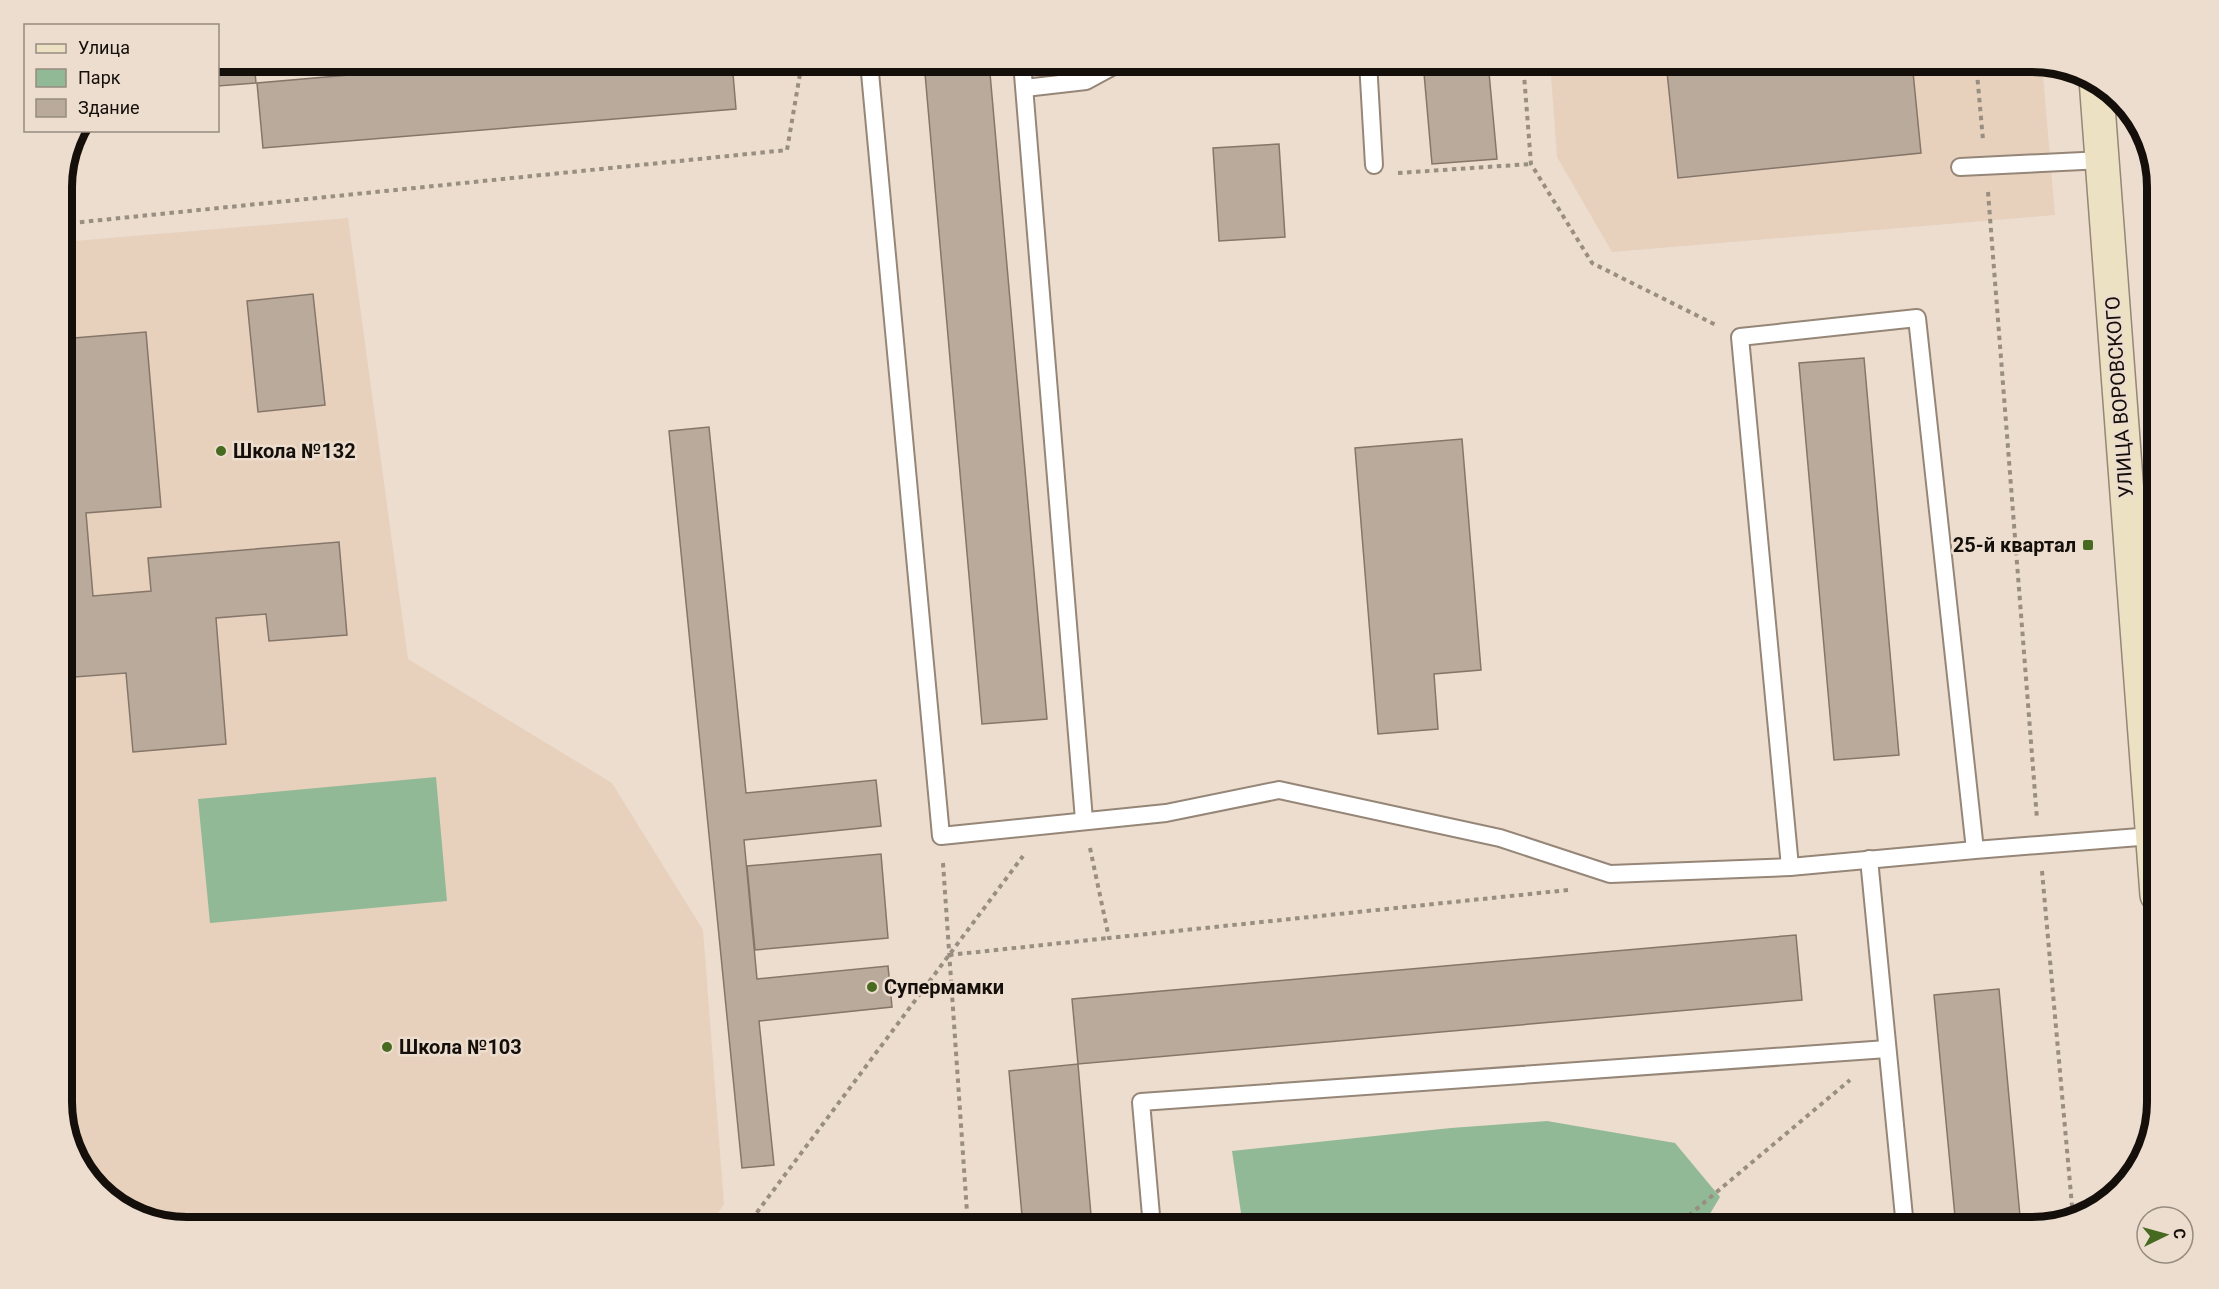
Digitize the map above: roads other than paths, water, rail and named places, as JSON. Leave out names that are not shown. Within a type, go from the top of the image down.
[{"type":"street","name":"УЛИЦА ВОРОВСКОГО","points":[[2097,92],[2147,731]]},
{"type":"lane","points":[[870,72],[941,836],[1166,813],[1279,790],[1500,838],[1610,874],[1790,867],[2147,836]]},
{"type":"lane","points":[[1024,72],[1084,820]]},
{"type":"lane","points":[[1025,88],[1086,81],[1103,72]]},
{"type":"lane","points":[[1369,72],[1374,165]]},
{"type":"lane","points":[[1960,167],[2103,160]]},
{"type":"lane","points":[[1790,867],[1740,337],[1917,318],[1975,850]]},
{"type":"lane","points":[[1869,859],[1904,1217]]},
{"type":"lane","points":[[1151,1217],[1142,1102],[1887,1049]]},
{"type":"place","name":"Школа №132","points":[[221,451]]},
{"type":"place","name":"25-й квартал","points":[[2088,545]]},
{"type":"place","name":"Супермамки","points":[[872,987]]},
{"type":"place","name":"Школа №103","points":[[387,1047]]}]
